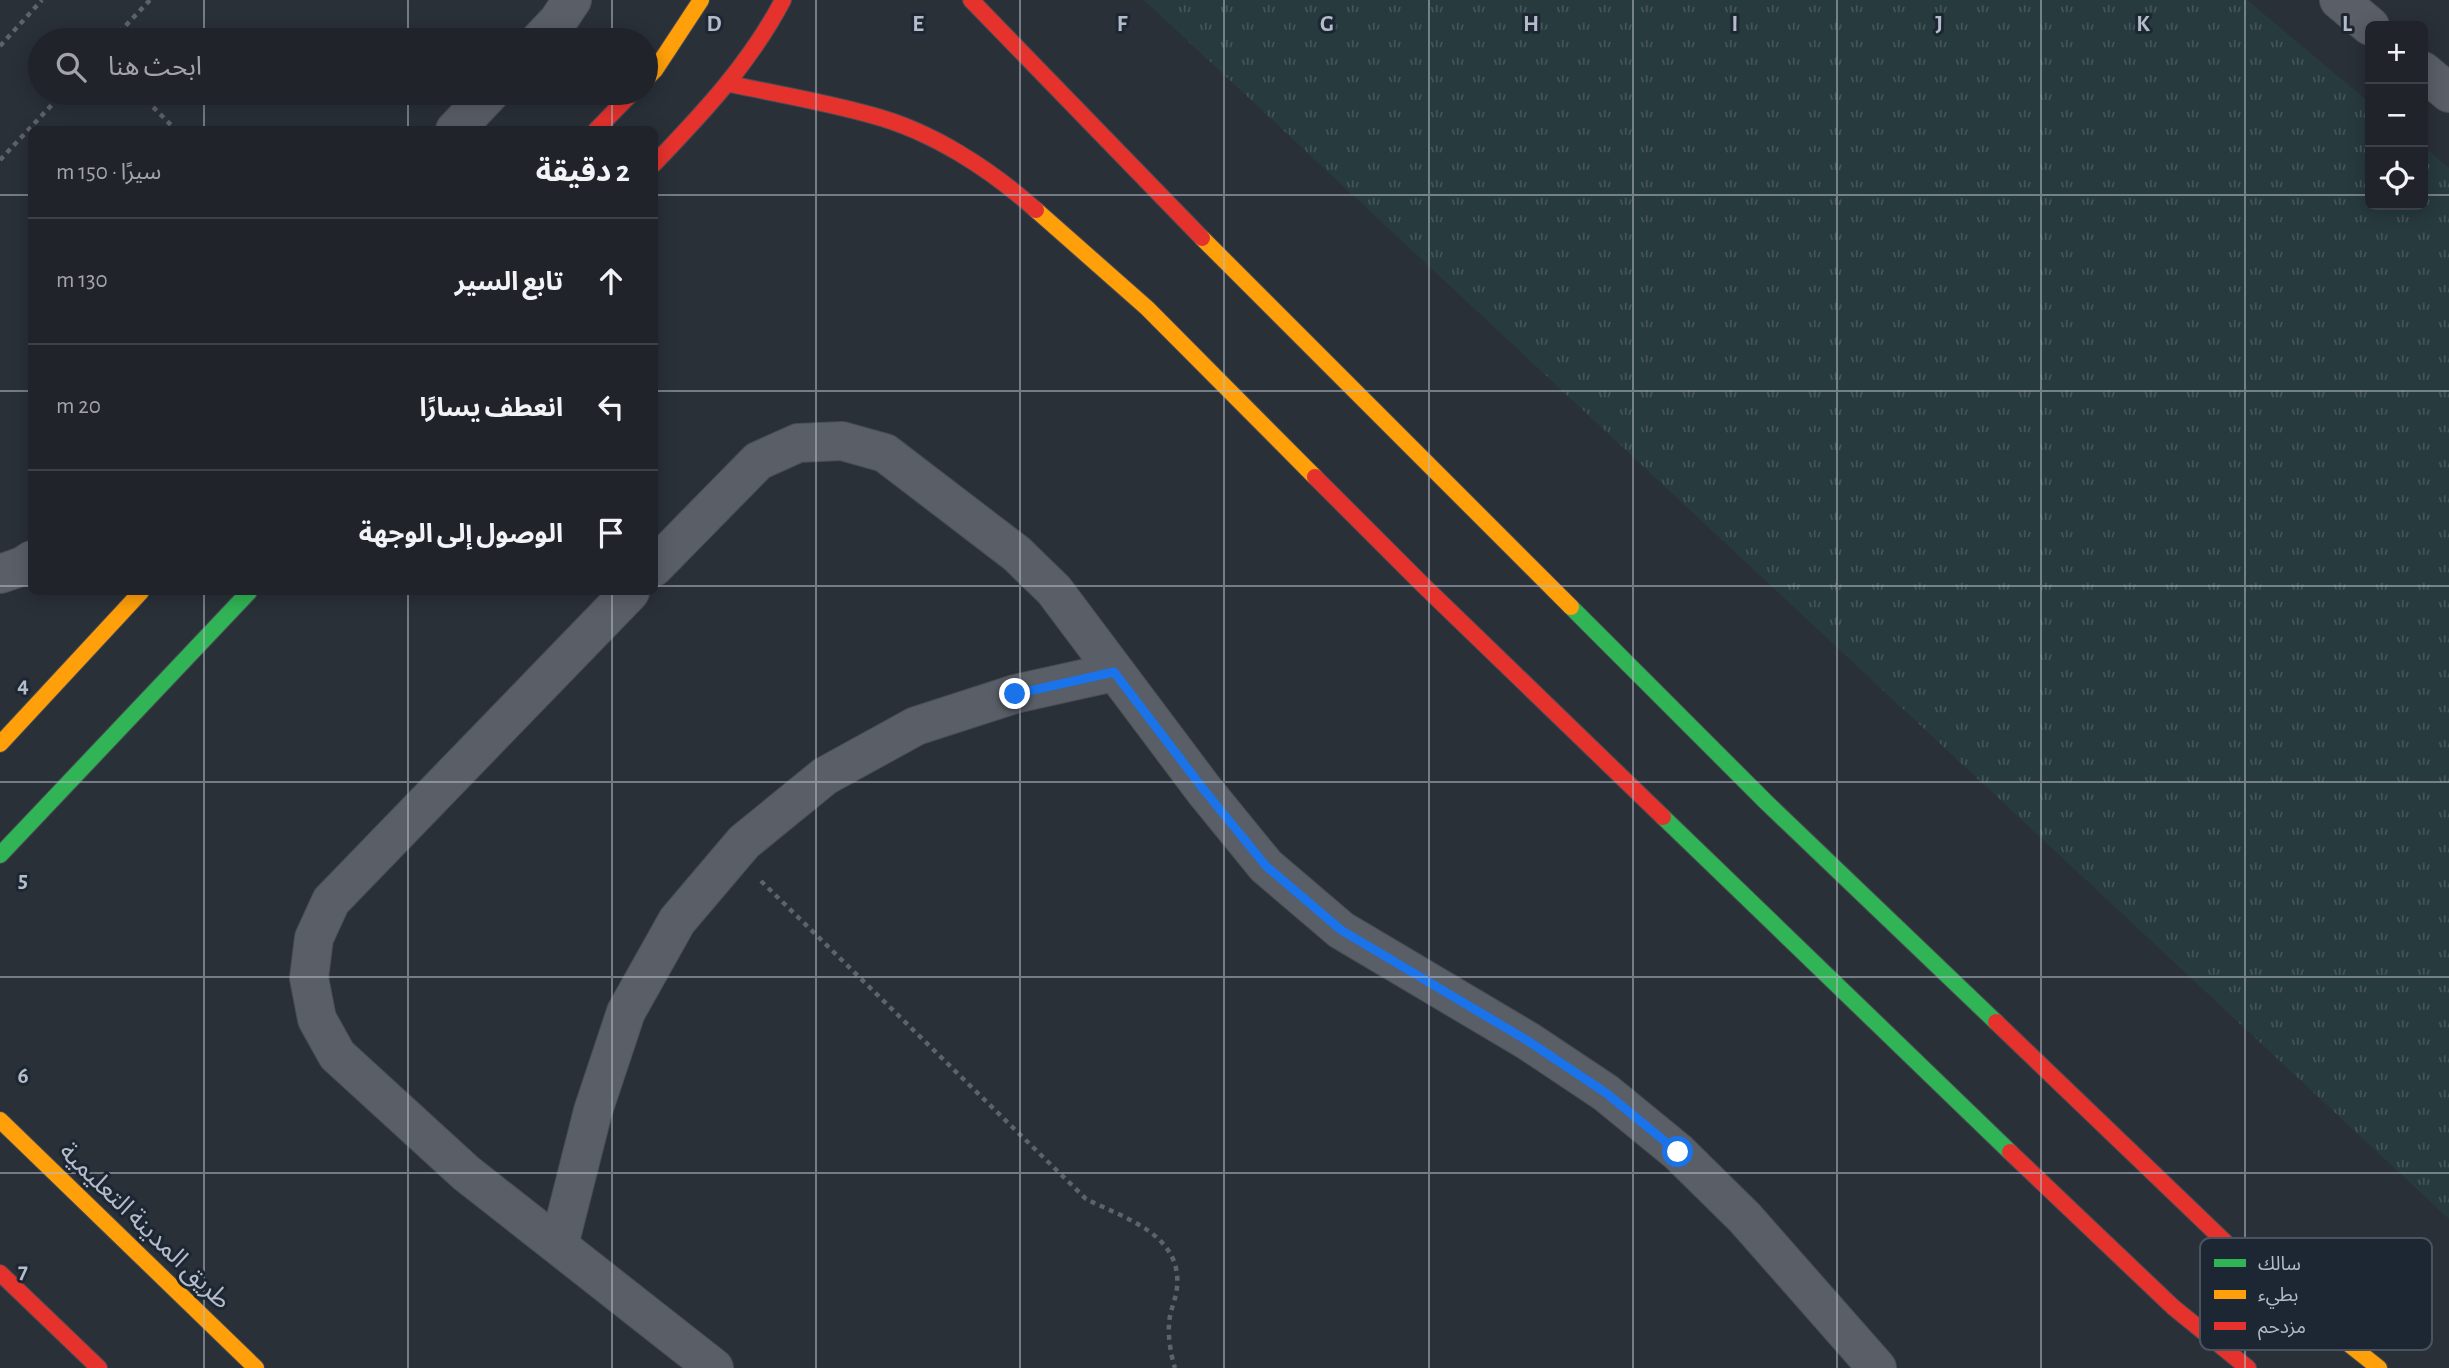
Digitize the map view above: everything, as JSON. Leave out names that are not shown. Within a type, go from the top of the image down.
[{"type":"street","points":[[551,28],[572,0]]},
{"type":"street","points":[[658,65],[701,0]]},
{"type":"street","points":[[658,160],[730,84],[776,16],[783,0]]},
{"type":"street","points":[[971,0],[1178,215],[1767,803],[2221,1238]]},
{"type":"street","points":[[2339,0],[2365,22]]},
{"type":"street","points":[[2428,75],[2449,93]]},
{"type":"street","points":[[730,84],[873,115],[930,137],[1009,186],[1147,308],[1423,585],[2107,1245],[2200,1329]]},
{"type":"street","points":[[459,126],[479,105]]},
{"type":"street","points":[[600,126],[620,105]]},
{"type":"street","points":[[658,562],[758,461],[798,443],[842,441],[885,453],[1017,554],[1054,590],[1204,790],[1266,866],[1341,930],[1550,1056],[1606,1093],[1678,1152],[1745,1218],[1877,1368]]},
{"type":"street","points":[[0,574],[28,563]]},
{"type":"street","points":[[0,744],[138,595]]},
{"type":"street","points":[[0,855],[245,595]]},
{"type":"street","points":[[627,595],[331,901],[314,938],[309,978],[317,1019],[337,1055],[466,1173],[714,1368]]},
{"type":"street","points":[[559,1245],[593,1111],[626,1012],[677,921],[744,842],[824,776],[916,726],[1015,694],[1114,672]]},
{"type":"street","name":"طريق المدينة التعليمية","points":[[0,1120],[256,1368]]},
{"type":"street","points":[[0,1273],[99,1368]]},
{"type":"street","points":[[2226,1350],[2248,1368]]},
{"type":"street","points":[[2356,1350],[2379,1368]]},
{"type":"path","points":[[0,46],[42,0]]},
{"type":"path","points":[[123,28],[150,0]]},
{"type":"path","points":[[32,126],[52,105]]},
{"type":"path","points":[[151,105],[172,126]]},
{"type":"path","points":[[0,160],[28,130]]},
{"type":"path","points":[[733,854],[1086,1199],[1149,1229],[1165,1245],[1174,1264],[1177,1286],[1168,1325],[1175,1368]]},
{"type":"green space","points":[[1144,0],[2247,0],[2365,99],[2365,210],[2428,210],[2428,150],[2449,168],[2449,1219]]},
{"type":"traffic: fast","points":[[0,855],[246,595]]},
{"type":"traffic: fast","points":[[1571,607],[1767,803],[1996,1022]]},
{"type":"traffic: fast","points":[[1663,817],[2010,1152]]},
{"type":"traffic: slow","points":[[658,65],[701,0]]},
{"type":"traffic: slow","points":[[1036,210],[1147,308],[1315,477]]},
{"type":"traffic: slow","points":[[1202,238],[1571,607]]},
{"type":"traffic: slow","points":[[0,744],[138,595]]},
{"type":"traffic: slow","points":[[0,1120],[256,1368]]},
{"type":"traffic: slow","points":[[2356,1350],[2379,1368]]},
{"type":"traffic: jam","points":[[658,160],[741,66],[783,0]]},
{"type":"traffic: jam","points":[[971,0],[1202,238]]},
{"type":"traffic: jam","points":[[730,84],[854,110],[916,131],[980,166],[1036,210]]},
{"type":"traffic: jam","points":[[600,126],[620,105]]},
{"type":"traffic: jam","points":[[1315,477],[1663,817]]},
{"type":"traffic: jam","points":[[1996,1022],[2221,1238]]},
{"type":"traffic: jam","points":[[2010,1152],[2173,1307],[2200,1329]]},
{"type":"traffic: jam","points":[[0,1273],[99,1368]]},
{"type":"traffic: jam","points":[[2226,1350],[2248,1368]]},
{"type":"route","points":[[1015,694],[1114,672],[1266,866],[1341,930],[1528,1041],[1606,1093],[1678,1152]]}]
